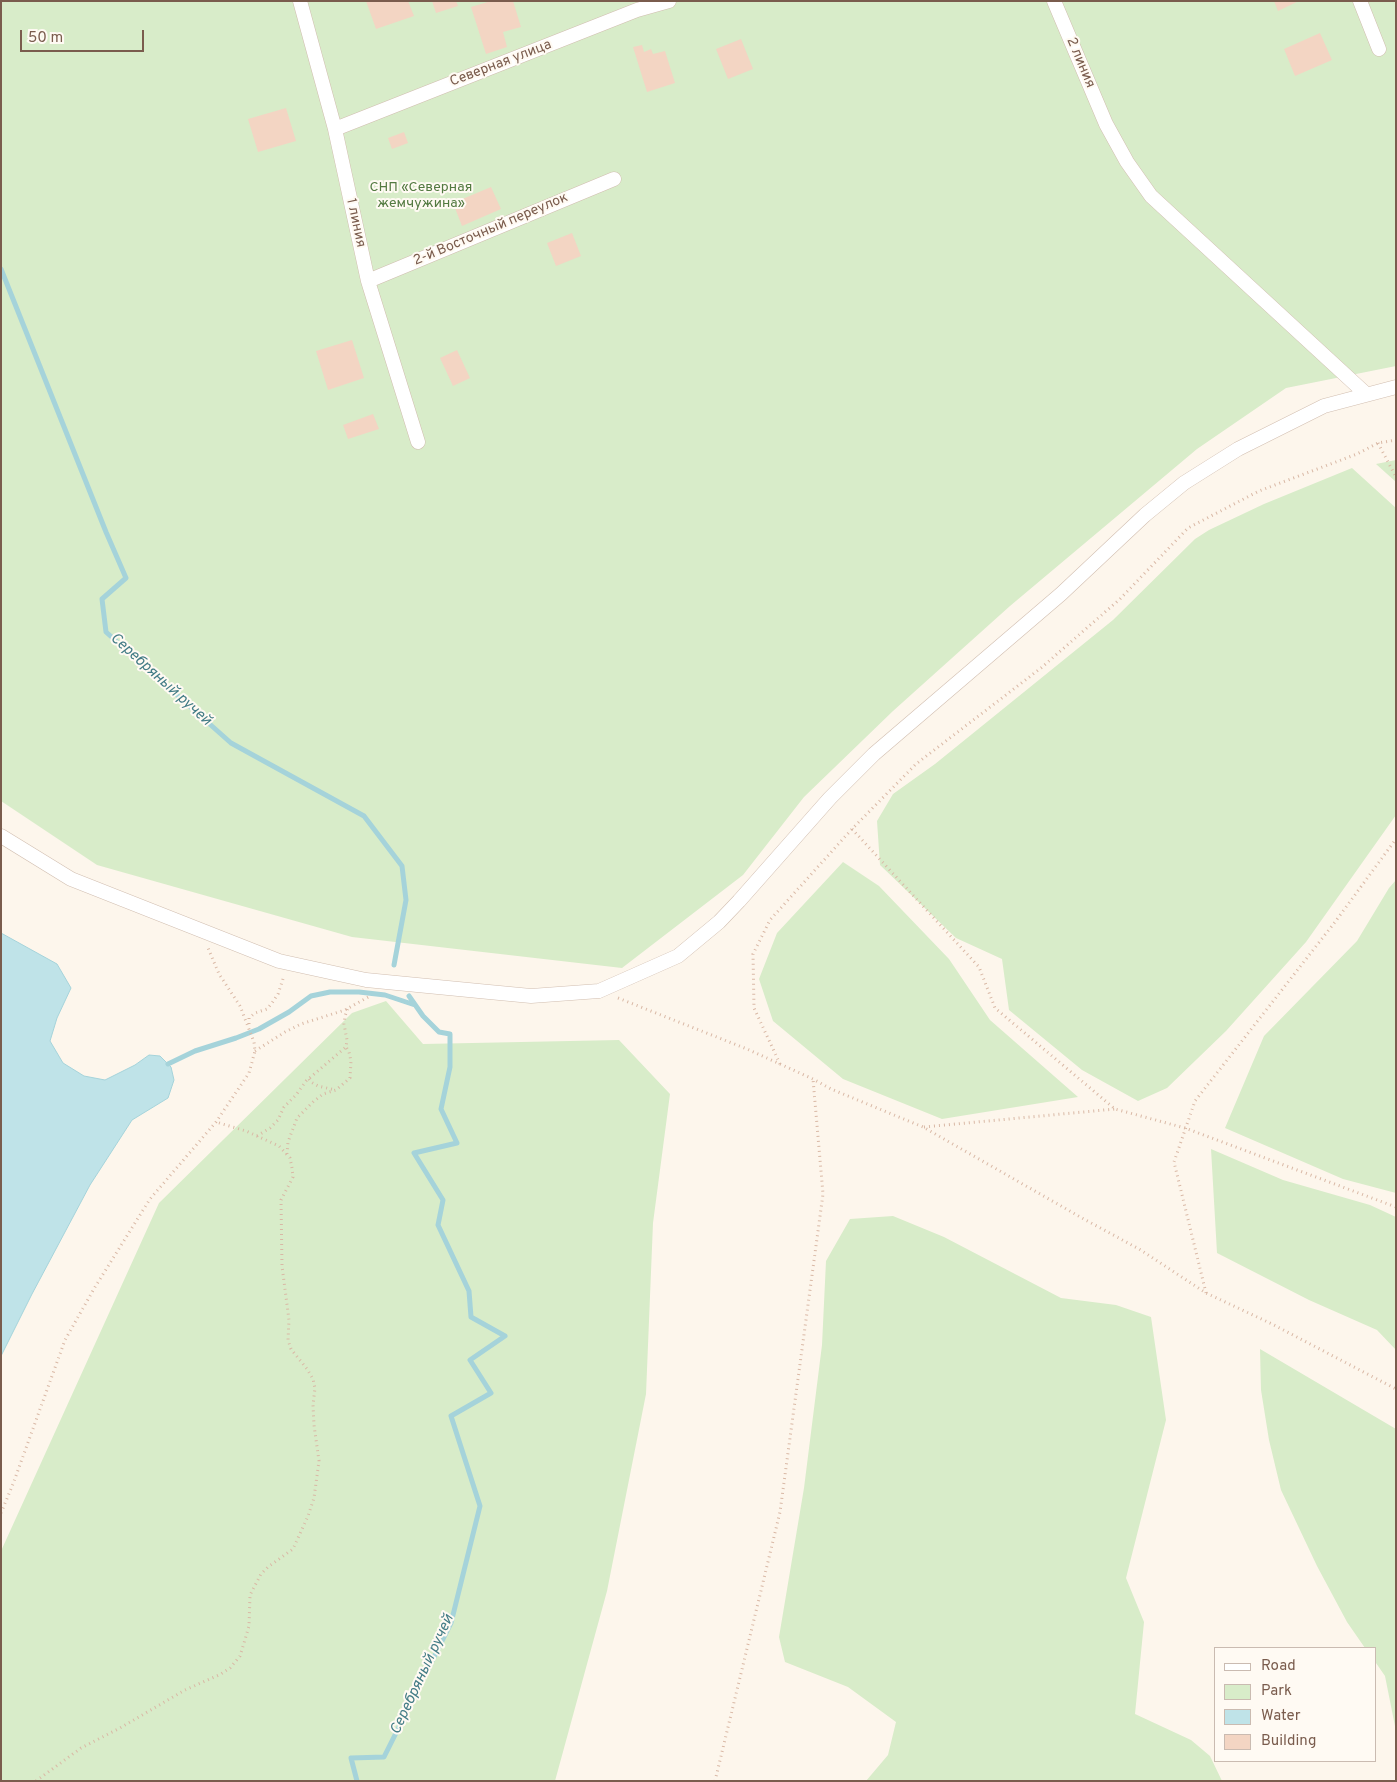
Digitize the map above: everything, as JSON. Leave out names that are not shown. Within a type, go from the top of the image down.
[{"type":"street","name":"1 линия","points":[[300,1],[335,129],[368,281],[418,442]]},
{"type":"street","name":"Северная улица","points":[[335,129],[636,6],[669,1]]},
{"type":"street","name":"2 линия","points":[[1054,1],[1106,124],[1127,162],[1151,196],[1366,394]]},
{"type":"street","points":[[1360,1],[1379,49]]},
{"type":"street","name":"2-й Восточный переулок","points":[[368,281],[614,179]]},
{"type":"street","points":[[1,836],[71,879],[203,932],[287,963],[366,980],[531,996],[599,991],[678,956],[719,922],[830,798],[874,754],[1061,594],[1145,515],[1184,483],[1238,449],[1324,406],[1396,387]]},
{"type":"path","points":[[780,1064],[754,1008],[754,954],[770,920],[852,829],[916,764],[1041,668],[1120,599],[1188,528],[1259,491],[1357,454],[1378,443],[1396,440]]},
{"type":"path","points":[[1378,443],[1396,478]]},
{"type":"path","points":[[852,829],[979,967],[995,1008],[1115,1109]]},
{"type":"path","points":[[1206,1293],[1174,1162],[1195,1101],[1335,922],[1396,839]]},
{"type":"path","points":[[1,1513],[14,1484],[65,1340],[95,1287],[150,1199],[216,1122],[248,1073],[255,1051],[254,1042],[240,1006],[213,962],[203,932]]},
{"type":"path","points":[[249,1027],[249,1018],[255,1013],[267,1009],[272,1003],[282,984],[287,963]]},
{"type":"path","points":[[255,1051],[301,1024],[348,1008],[394,982]]},
{"type":"path","points":[[599,991],[780,1064],[813,1079],[831,1090],[923,1127],[1139,1249],[1206,1293],[1272,1324],[1396,1389]]},
{"type":"path","points":[[286,1155],[288,1142],[297,1118],[323,1094],[336,1090],[350,1078],[345,1016],[348,1008]]},
{"type":"path","points":[[256,1136],[270,1128],[278,1120],[284,1107],[309,1079],[346,1047]]},
{"type":"path","points":[[309,1079],[310,1082],[318,1086],[336,1090]]},
{"type":"path","points":[[715,1781],[780,1512],[823,1194],[813,1079]]},
{"type":"path","points":[[923,1127],[1115,1109],[1185,1128],[1396,1207]]},
{"type":"path","points":[[36,1781],[81,1748],[120,1728],[185,1690],[230,1668],[240,1656],[244,1643],[248,1626],[250,1594],[261,1574],[292,1549],[308,1516],[314,1498],[319,1461],[314,1425],[313,1405],[315,1388],[313,1379],[291,1349],[288,1340],[289,1320],[282,1266],[281,1200],[293,1177],[290,1158],[279,1146],[216,1122]]},
{"type":"green space","name":"СНП «Северная жемчужина»","points":[[1,1],[1396,1],[1396,366],[1286,388],[1197,449],[1010,606],[893,711],[804,797],[743,875],[622,968],[352,937],[97,865],[1,801]]},
{"type":"green space","points":[[1396,460],[1396,482],[1376,464]]},
{"type":"green space","points":[[1352,468],[1396,508],[1396,815],[1306,942],[1226,1031],[1167,1088],[1138,1101],[1082,1070],[1009,1010],[1002,959],[956,938],[880,865],[877,821],[893,794],[935,764],[1113,620],[1195,539],[1209,530],[1264,504]]},
{"type":"green space","points":[[843,862],[879,886],[949,959],[990,1020],[1078,1097],[942,1119],[843,1079],[773,1021],[759,979],[777,933]]},
{"type":"green space","points":[[1396,880],[1396,1193],[1343,1179],[1225,1128],[1264,1036],[1357,941],[1389,888]]},
{"type":"green space","points":[[386,1001],[423,1044],[619,1040],[670,1094],[653,1223],[646,1394],[607,1591],[555,1781],[1,1781],[1,1551],[159,1203],[352,1013]]},
{"type":"green space","points":[[1211,1149],[1283,1180],[1370,1205],[1396,1217],[1396,1350],[1377,1330],[1309,1300],[1217,1253]]},
{"type":"green space","points":[[893,1216],[944,1237],[1061,1298],[1116,1305],[1151,1317],[1166,1420],[1126,1578],[1144,1622],[1135,1714],[1191,1740],[1210,1756],[1222,1781],[866,1781],[888,1755],[896,1722],[848,1687],[785,1662],[779,1637],[804,1488],[822,1345],[826,1261],[850,1219]]},
{"type":"green space","points":[[1260,1349],[1396,1429],[1396,1731],[1385,1676],[1377,1664],[1377,1647],[1364,1647],[1347,1622],[1317,1566],[1281,1490],[1269,1440],[1261,1390]]},
{"type":"water","points":[[1,933],[57,964],[71,988],[57,1018],[50,1041],[63,1063],[84,1076],[105,1080],[135,1065],[149,1055],[160,1056],[171,1067],[174,1080],[168,1098],[132,1120],[90,1185],[1,1356]]},
{"type":"building","points":[[366,1],[408,1],[414,16],[376,29]]},
{"type":"building","points":[[432,1],[456,1],[458,6],[436,13]]},
{"type":"building","points":[[491,1],[513,1],[521,27],[503,32],[507,47],[486,54],[471,7]]},
{"type":"building","points":[[1274,1],[1299,1],[1278,11]]},
{"type":"building","points":[[1320,33],[1332,60],[1295,76],[1284,49]]},
{"type":"building","points":[[741,39],[753,69],[728,79],[716,49]]},
{"type":"building","points":[[642,45],[644,52],[651,49],[653,54],[665,51],[675,83],[647,92],[633,47]]},
{"type":"building","points":[[286,108],[296,141],[258,152],[248,119]]},
{"type":"building","points":[[404,132],[408,143],[392,149],[388,138]]},
{"type":"building","points":[[491,187],[501,209],[462,226],[453,203]]},
{"type":"building","points":[[572,233],[581,256],[556,266],[547,243]]},
{"type":"building","points":[[352,340],[364,378],[328,390],[316,351]]},
{"type":"building","points":[[457,350],[470,378],[453,386],[440,358]]},
{"type":"building","points":[[373,414],[379,429],[348,439],[343,425]]},
{"type":"waterway","name":"Серебряный ручей","points":[[1,269],[126,578],[102,599],[106,632],[231,743],[364,816],[402,866],[406,900],[394,965]]},
{"type":"waterway","points":[[168,1064],[195,1051],[259,1029],[289,1012],[311,996],[330,992],[359,992],[385,995],[415,1005]]},
{"type":"waterway","name":"Серебряный ручей","points":[[357,1781],[351,1758],[384,1757],[451,1623],[480,1506],[451,1416],[491,1393],[470,1360],[505,1336],[471,1317],[469,1291],[438,1225],[443,1200],[414,1153],[457,1143],[441,1109],[450,1067],[450,1034],[439,1032],[423,1016],[409,996]]}]
